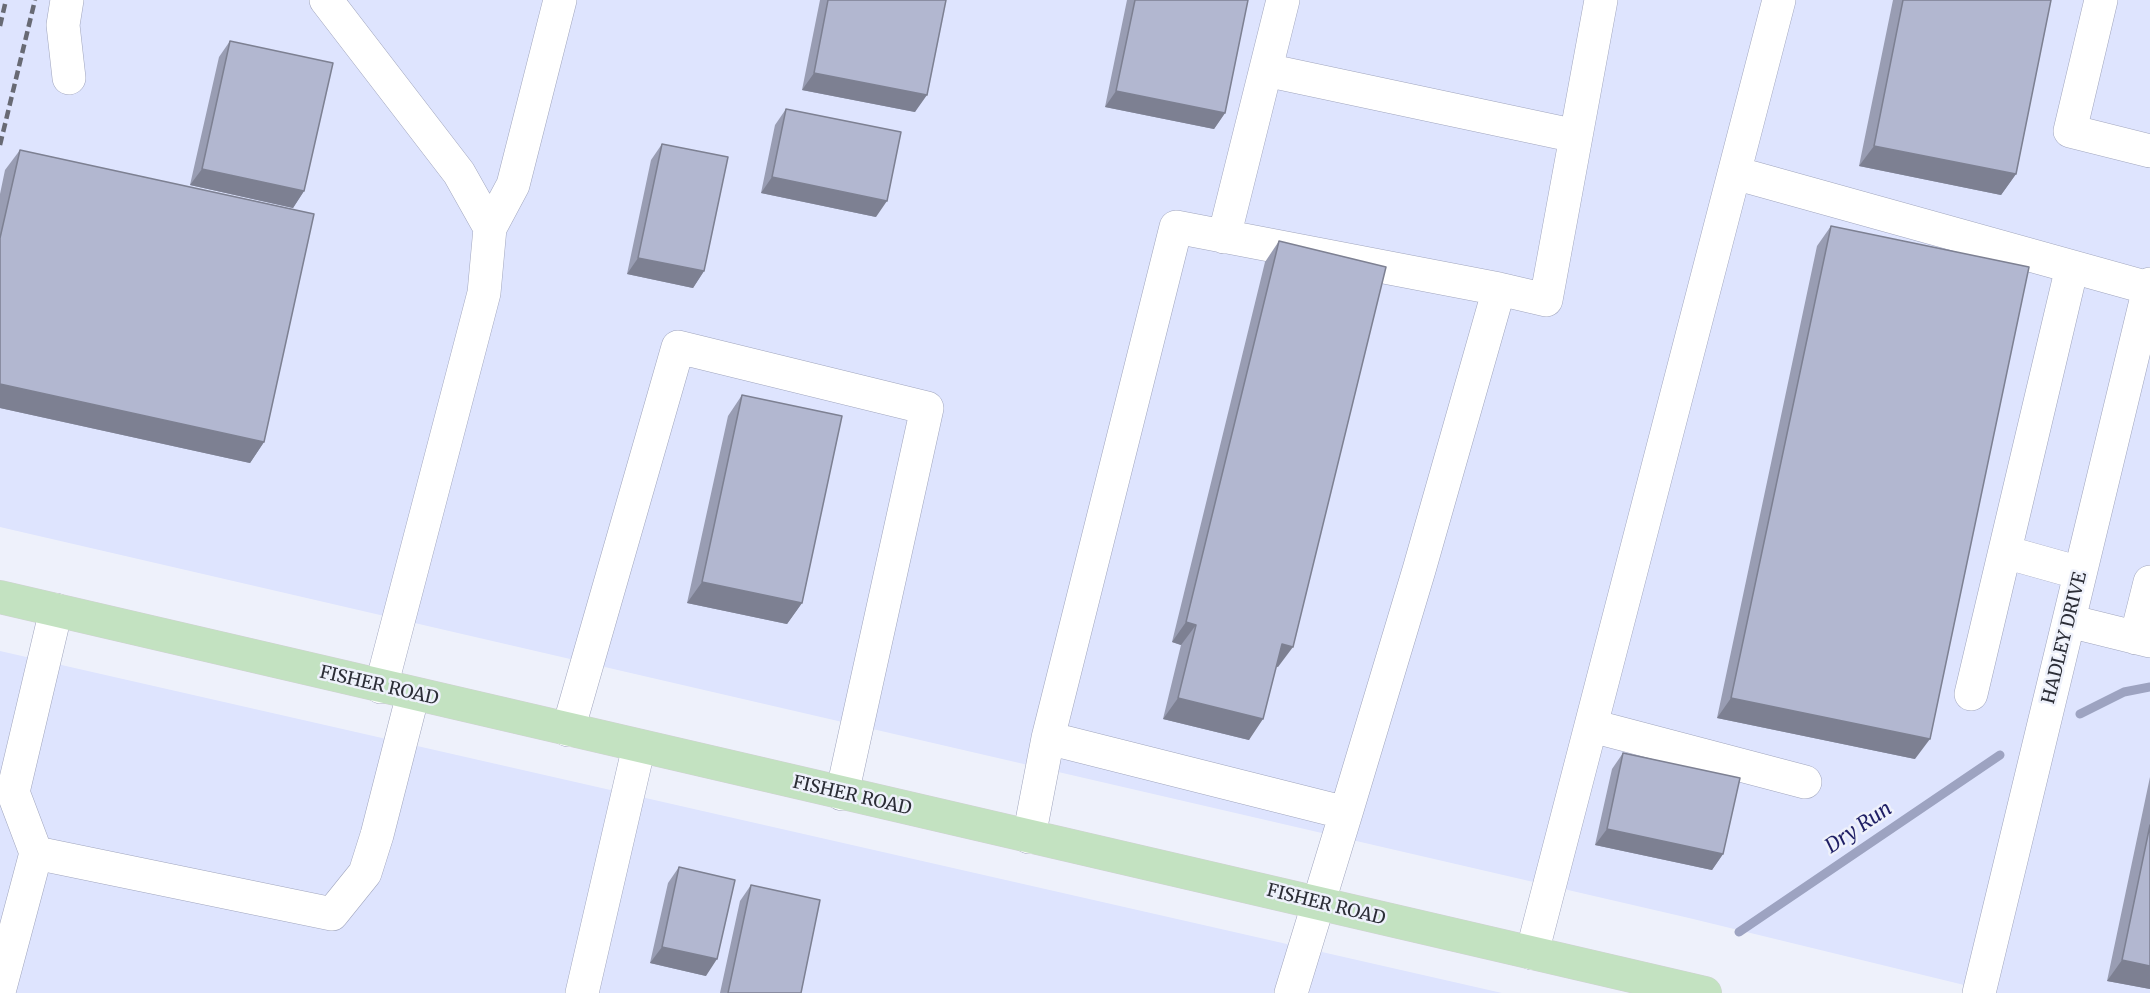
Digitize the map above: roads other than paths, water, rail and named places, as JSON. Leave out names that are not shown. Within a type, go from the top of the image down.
[{"type":"main road","name":"FISHER ROAD","points":[[0,597],[1705,993]]},
{"type":"street","points":[[67,0],[63,25],[69,78]]},
{"type":"street","points":[[326,0],[459,173],[490,228]]},
{"type":"street","points":[[381,687],[484,293],[490,228],[513,185],[560,0]]},
{"type":"street","points":[[1224,237],[1284,0]]},
{"type":"street","points":[[1029,837],[1048,738],[1176,227],[1546,300],[1601,0]]},
{"type":"street","points":[[1532,953],[1779,0]]},
{"type":"street","points":[[2101,0],[2070,131],[2150,151]]},
{"type":"street","points":[[1266,70],[1576,136]]},
{"type":"street","points":[[1735,173],[2072,267],[2150,286]]},
{"type":"street","points":[[1971,694],[2072,267]]},
{"type":"street","name":"HADLEY DRIVE","points":[[1979,993],[2150,286]]},
{"type":"street","points":[[1291,993],[1419,570],[1499,289]]},
{"type":"street","points":[[568,730],[678,347],[927,408],[842,794]]},
{"type":"street","points":[[2005,552],[2080,573]]},
{"type":"street","points":[[2068,621],[2143,639],[2150,582]]},
{"type":"street","points":[[0,988],[36,853],[13,792],[56,610]]},
{"type":"street","points":[[36,853],[332,914],[365,873],[413,694]]},
{"type":"street","points":[[1592,726],[1805,782]]},
{"type":"street","points":[[1048,738],[1346,813]]},
{"type":"street","points":[[582,993],[639,747]]},
{"type":"waterway","name":"Dry Run","points":[[2080,714],[2124,692],[2150,687]]},
{"type":"waterway","name":"Dry Run","points":[[1739,932],[2000,755]]},
{"type":"railway","points":[[0,26],[6,0]]},
{"type":"railway","points":[[0,145],[35,0]]}]
